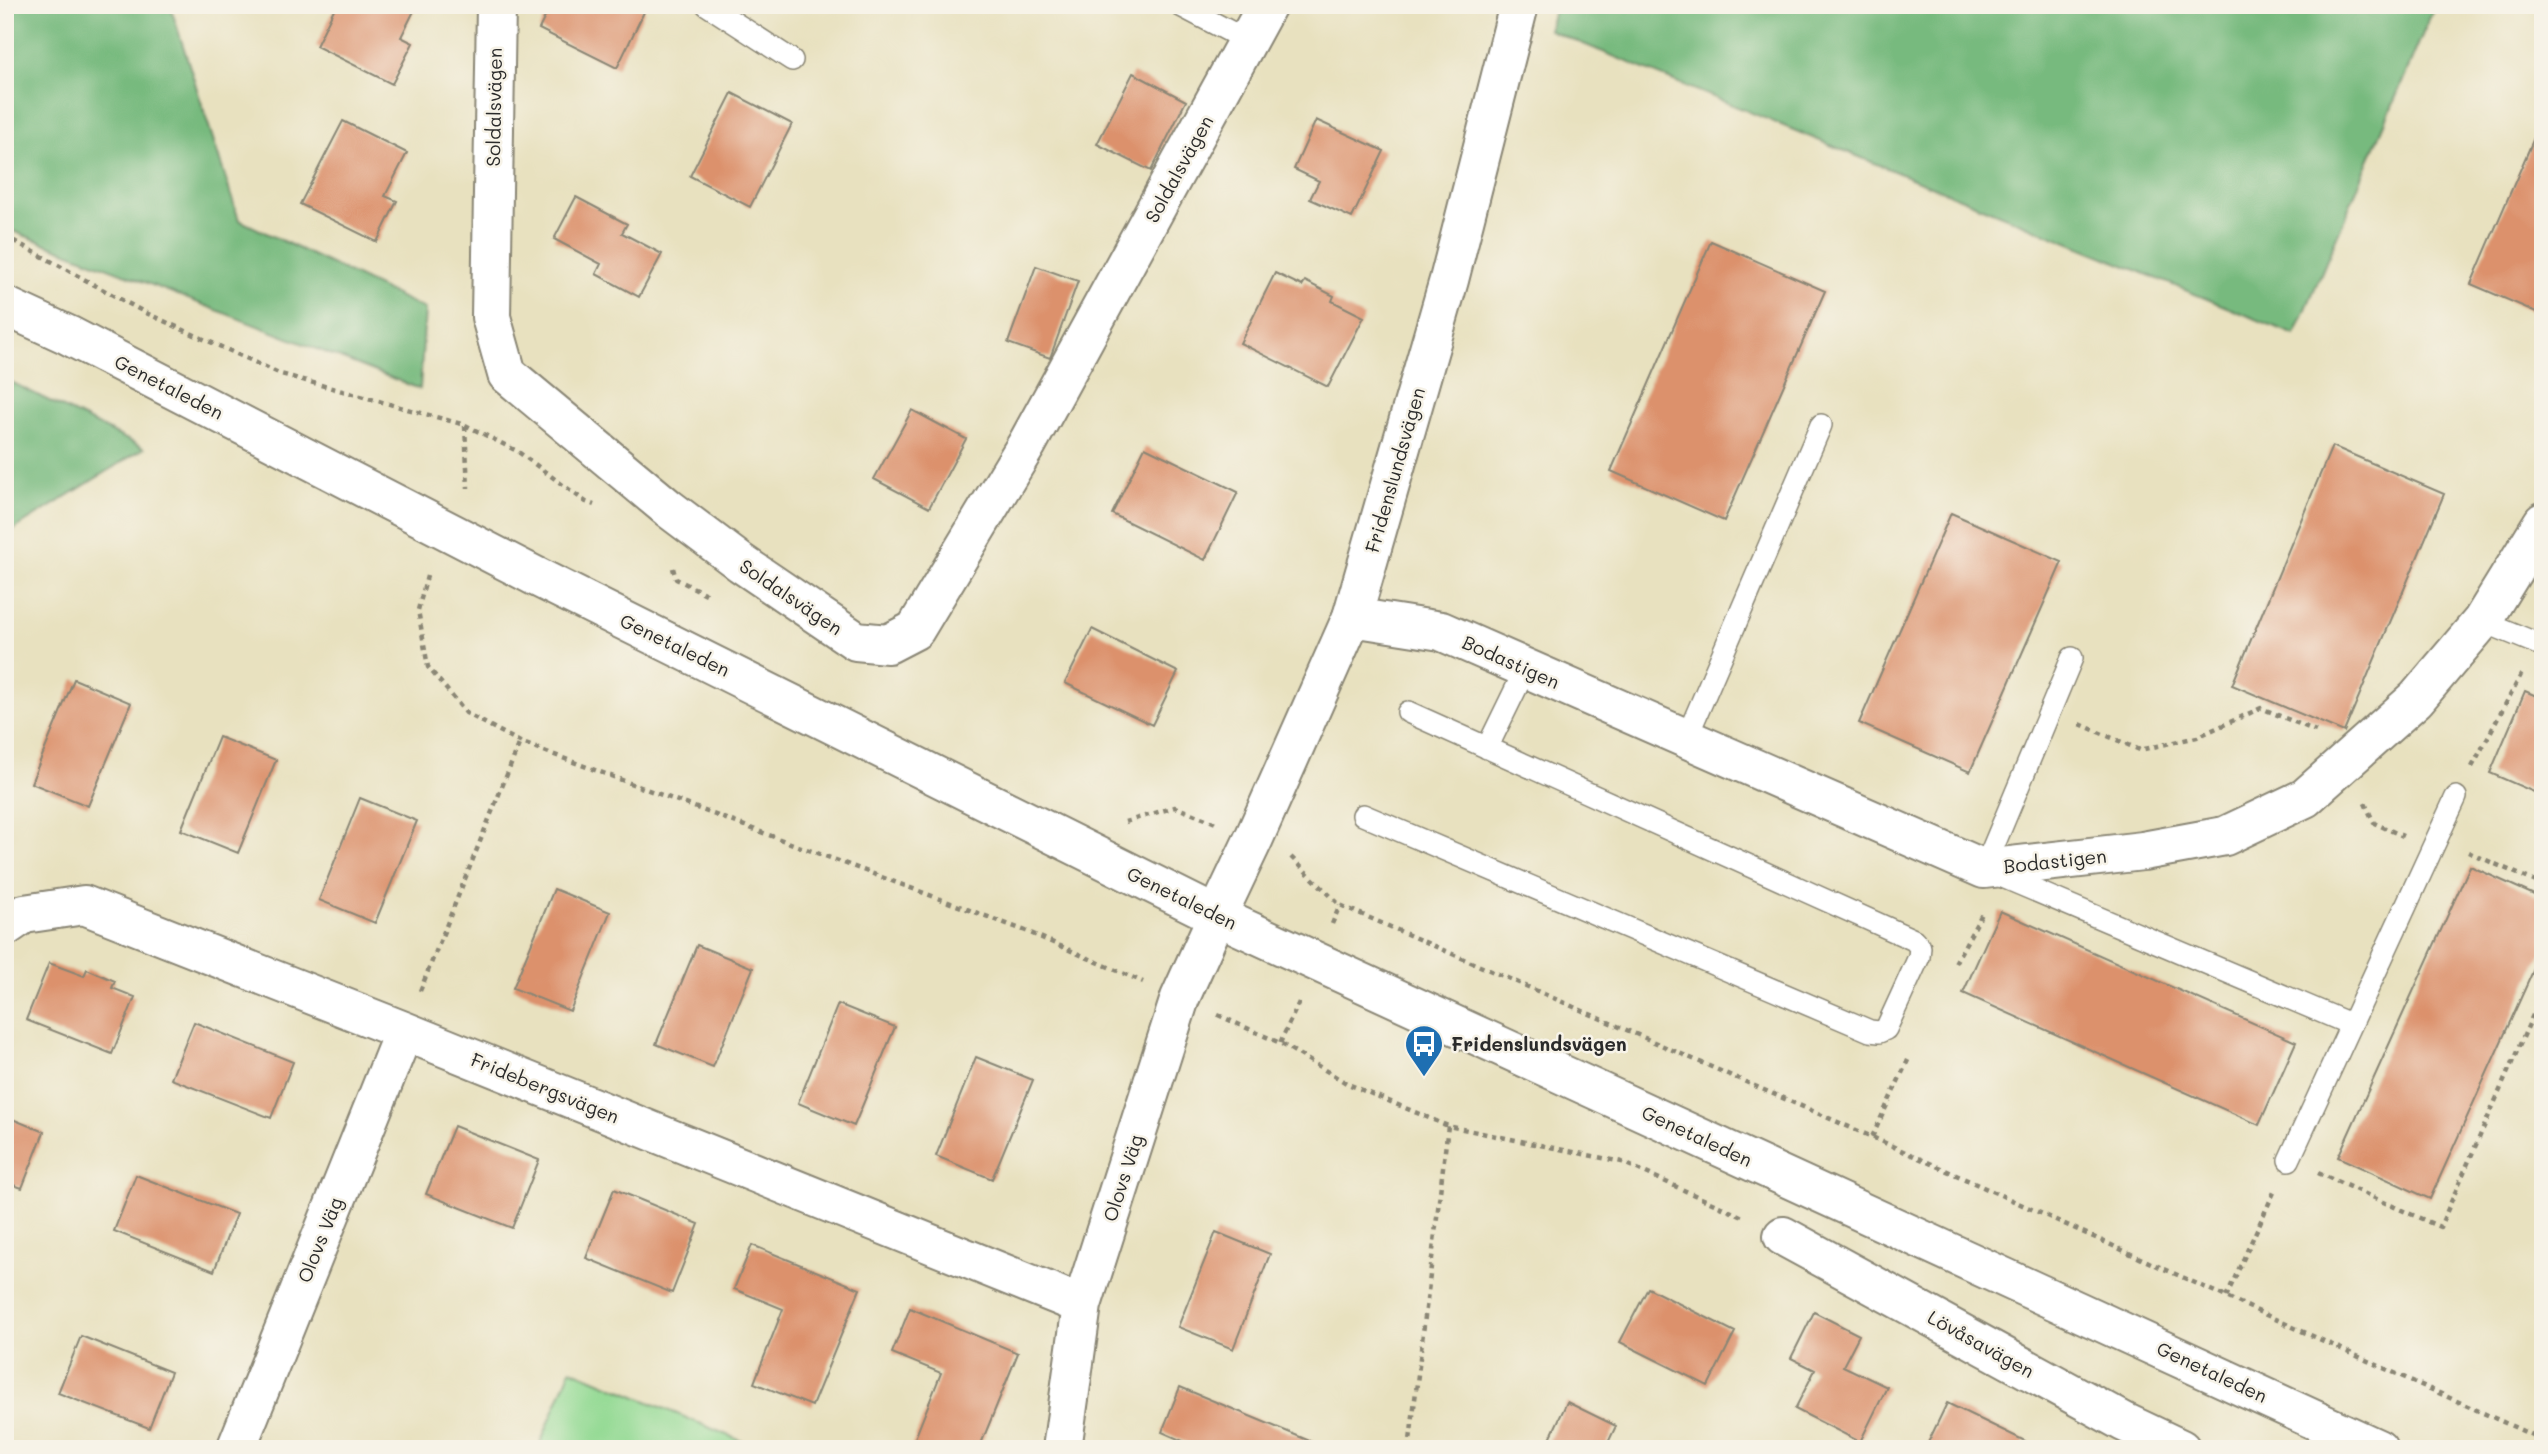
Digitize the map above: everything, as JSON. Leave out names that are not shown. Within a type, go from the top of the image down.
[{"type":"street","name":"Soldalsvägen","points":[[496,5],[491,317],[507,374],[668,508],[741,563],[856,641],[888,644],[915,629],[1027,444],[1267,5]]},
{"type":"street","name":"Fridenslundsvägen","points":[[1217,916],[1352,617],[1450,280],[1520,5]]},
{"type":"street","name":"Genetaleden","points":[[5,306],[68,335],[535,576],[1217,916],[2378,1449]]},
{"type":"street","name":"Bodastigen","points":[[1352,617],[1441,631],[1984,869],[2143,852],[2225,836],[2305,798],[2416,699],[2482,621],[2543,522]]},
{"type":"street","name":"Fridebergsvägen","points":[[5,927],[24,914],[85,905],[404,1031],[1082,1306]]},
{"type":"street","name":"Olovs Väg","points":[[1062,1449],[1082,1306],[1180,998],[1217,916]]},
{"type":"street","name":"Olovs Väg","points":[[236,1449],[404,1031]]},
{"type":"street","name":"Lövåsavägen","points":[[1783,1236],[2117,1436],[2181,1449]]},
{"type":"lane","points":[[707,5],[792,60]]},
{"type":"lane","points":[[1179,5],[1248,41]]},
{"type":"lane","points":[[1686,739],[1821,425]]},
{"type":"lane","points":[[2482,621],[2540,645]]},
{"type":"lane","points":[[2073,658],[1984,869],[2350,1024]]},
{"type":"lane","points":[[1487,748],[1525,668]]},
{"type":"lane","points":[[1363,816],[1870,1031],[1879,1032],[1886,1029],[1919,957],[1920,947],[1914,940],[1408,712]]},
{"type":"lane","points":[[2289,1160],[2456,797]]},
{"type":"path","points":[[465,425],[468,488]]},
{"type":"path","points":[[427,576],[418,610],[428,667],[466,713],[520,742],[1026,931]]},
{"type":"path","points":[[2456,797],[2540,645]]},
{"type":"path","points":[[2050,711],[2140,750],[2197,737],[2260,708],[2361,749]]},
{"type":"path","points":[[404,1031],[520,742]]},
{"type":"path","points":[[2226,1297],[2289,1160],[2440,1227],[2543,992]]},
{"type":"path","points":[[1280,1044],[1348,1084],[1448,1126],[1622,1162],[1783,1236]]},
{"type":"path","points":[[1409,1449],[1448,1126]]},
{"type":"green space","points":[[5,5],[170,5],[239,220],[425,309],[420,389],[5,228]]},
{"type":"green space","points":[[1555,5],[2435,5],[2295,335],[1549,30]]},
{"type":"green space","points":[[5,379],[144,448],[5,535]]},
{"type":"green space","points":[[571,1369],[760,1449],[538,1449]]},
{"type":"building","points":[[336,5],[417,5],[401,37],[413,43],[392,84],[316,46]]},
{"type":"building","points":[[551,5],[636,5],[645,10],[617,68],[539,29]]},
{"type":"building","points":[[1133,73],[1186,101],[1151,171],[1097,144]]},
{"type":"building","points":[[732,93],[792,124],[750,207],[690,176]]},
{"type":"building","points":[[2543,117],[2543,315],[2471,284]]},
{"type":"building","points":[[1316,120],[1384,151],[1352,218],[1310,199],[1319,181],[1294,169]]},
{"type":"building","points":[[343,121],[407,153],[385,196],[397,201],[377,242],[300,204]]},
{"type":"building","points":[[576,197],[627,224],[622,233],[662,254],[639,297],[596,274],[601,264],[554,239]]},
{"type":"building","points":[[1711,241],[1825,291],[1724,521],[1611,471]]},
{"type":"building","points":[[1036,266],[1078,281],[1050,358],[1008,343]]},
{"type":"building","points":[[1275,273],[1302,286],[1305,281],[1334,296],[1332,301],[1364,317],[1328,387],[1240,343]]},
{"type":"building","points":[[912,410],[966,439],[929,508],[874,479]]},
{"type":"building","points":[[2332,446],[2444,494],[2344,732],[2232,685]]},
{"type":"building","points":[[1145,447],[1238,492],[1205,560],[1112,514]]},
{"type":"building","points":[[1951,513],[2062,562],[1970,772],[1859,723]]},
{"type":"building","points":[[1092,629],[1178,672],[1152,725],[1065,683]]},
{"type":"building","points":[[74,679],[131,703],[88,806],[31,783]]},
{"type":"building","points":[[2525,691],[2543,699],[2543,796],[2490,773]]},
{"type":"building","points":[[219,737],[276,760],[238,853],[181,830]]},
{"type":"building","points":[[360,798],[417,821],[375,923],[319,900]]},
{"type":"building","points":[[2470,866],[2543,899],[2543,949],[2430,1199],[2338,1157]]},
{"type":"building","points":[[554,889],[610,912],[570,1011],[513,988]]},
{"type":"building","points":[[2000,911],[2296,1042],[2259,1125],[1963,993]]},
{"type":"building","points":[[697,945],[753,968],[713,1067],[656,1044]]},
{"type":"building","points":[[49,963],[84,976],[87,969],[115,981],[112,988],[135,997],[112,1054],[26,1020]]},
{"type":"building","points":[[838,1004],[895,1027],[854,1126],[798,1103]]},
{"type":"building","points":[[194,1022],[293,1062],[271,1118],[171,1079]]},
{"type":"building","points":[[976,1057],[1033,1080],[992,1179],[936,1156]]},
{"type":"building","points":[[5,1116],[44,1132],[22,1188],[5,1182]]},
{"type":"building","points":[[454,1126],[539,1160],[512,1228],[426,1194]]},
{"type":"building","points":[[136,1175],[236,1214],[214,1271],[114,1231]]},
{"type":"building","points":[[614,1189],[699,1224],[672,1293],[586,1258]]},
{"type":"building","points":[[1216,1232],[1270,1254],[1233,1349],[1178,1327]]},
{"type":"building","points":[[752,1245],[860,1289],[812,1406],[754,1383],[783,1309],[734,1289]]},
{"type":"building","points":[[1648,1288],[1735,1332],[1708,1386],[1620,1342]]},
{"type":"building","points":[[910,1308],[1018,1353],[979,1449],[919,1449],[912,1446],[941,1373],[892,1353]]},
{"type":"building","points":[[1814,1312],[1859,1335],[1843,1366],[1887,1387],[1860,1442],[1795,1409],[1815,1370],[1791,1358]]},
{"type":"building","points":[[81,1336],[171,1372],[149,1428],[58,1393]]},
{"type":"building","points":[[1180,1387],[1329,1449],[1201,1449],[1162,1432]]},
{"type":"building","points":[[1567,1402],[1616,1426],[1605,1449],[1545,1449]]},
{"type":"building","points":[[1947,1403],[2025,1441],[2021,1449],[1925,1449]]},
{"type":"place","name":"Fridenslundsvägen","points":[[1424,1078]]}]
